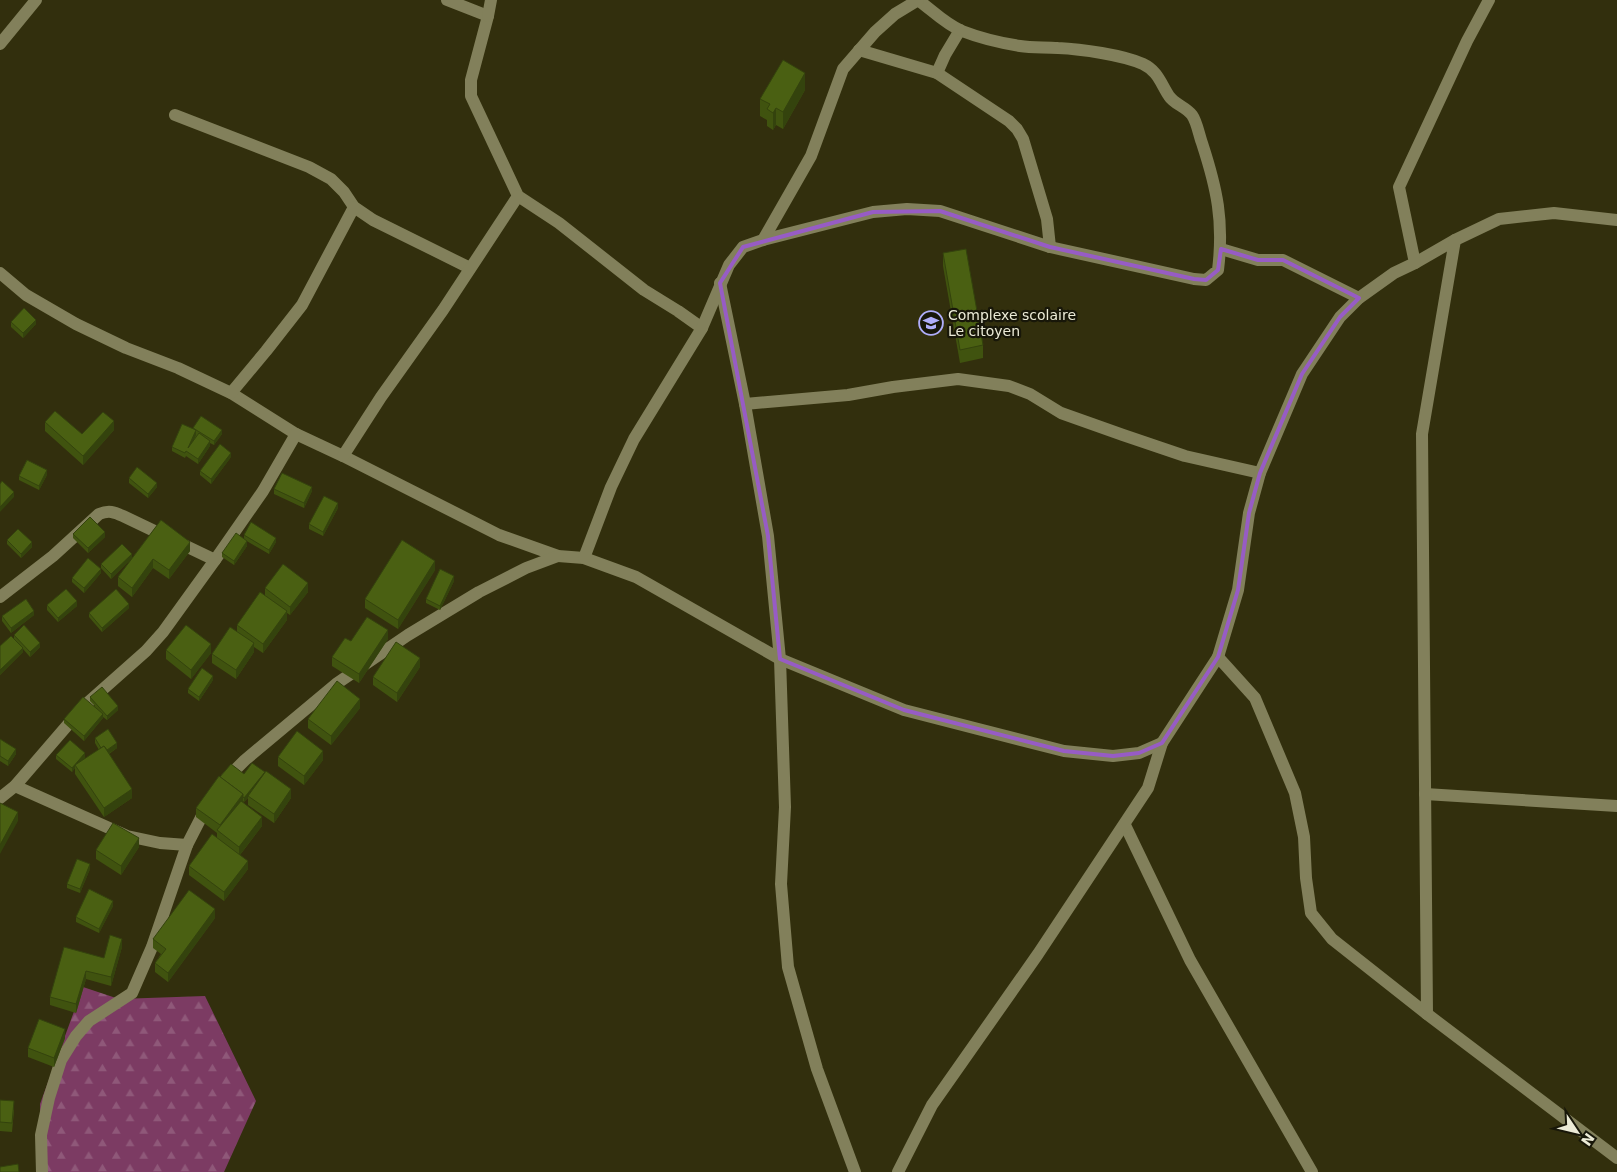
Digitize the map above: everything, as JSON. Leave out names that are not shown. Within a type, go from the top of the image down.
[{"type":"street","points":[[0,44],[36,0]]},
{"type":"street","points":[[447,0],[488,16]]},
{"type":"street","points":[[491,0],[470,89],[471,96],[518,196],[559,223],[644,290],[702,328]]},
{"type":"street","points":[[584,558],[611,487],[634,439],[702,328],[728,265],[743,247],[763,240],[874,212],[907,209],[940,211],[1050,247],[1194,279],[1206,280],[1218,270],[1221,249],[1220,209],[1214,179],[1193,116],[1169,97],[1163,84],[1154,72],[1144,65],[1122,57],[1060,48],[1021,46],[984,38],[948,24],[918,0],[895,14],[875,32],[843,69],[811,156],[763,240]]},
{"type":"street","points":[[1415,262],[1399,186],[1467,41],[1489,0]]},
{"type":"street","points":[[937,73],[944,55],[960,30]]},
{"type":"street","points":[[859,50],[937,73],[1009,121],[1022,135],[1047,219],[1050,247]]},
{"type":"street","points":[[175,115],[309,167],[331,179],[344,192],[354,207],[373,220],[470,268]]},
{"type":"street","points":[[343,456],[380,397],[443,310],[518,196]]},
{"type":"street","points":[[232,393],[302,305],[354,207]]},
{"type":"street","points":[[898,1172],[932,1105],[1038,954],[1148,788],[1162,743],[1218,657],[1238,590],[1249,513],[1260,473],[1302,374],[1340,317],[1359,298],[1394,273],[1499,219],[1554,213],[1617,220]]},
{"type":"street","points":[[1427,1014],[1422,434],[1455,240]]},
{"type":"street","points":[[1221,249],[1258,260],[1284,260],[1359,298]]},
{"type":"street","points":[[0,273],[26,295],[76,324],[126,348],[178,368],[232,393],[296,434],[499,535],[558,556],[584,558],[636,577],[780,659],[904,710],[1064,751],[1113,756],[1139,753],[1162,743]]},
{"type":"street","points":[[720,283],[746,404],[768,536],[780,659],[785,807],[781,884],[788,967],[817,1069],[855,1172]]},
{"type":"street","points":[[746,404],[848,395],[958,379],[1009,386],[1030,394],[1061,413],[1185,456],[1260,473]]},
{"type":"street","points":[[0,798],[15,786],[84,706],[146,651],[163,632],[263,490],[296,434]]},
{"type":"street","points":[[0,597],[33,572],[99,514],[106,511],[131,520],[215,560]]},
{"type":"street","points":[[42,1172],[42,1135],[49,1098],[61,1060],[76,1036],[89,1021],[132,993],[152,947],[187,845],[216,792],[245,760],[336,684],[408,635],[479,592],[526,568],[558,556]]},
{"type":"street","points":[[1218,657],[1256,698],[1295,793],[1304,837],[1310,913],[1332,938],[1427,1014],[1617,1158]]},
{"type":"street","points":[[15,786],[126,836],[160,843],[187,845]]},
{"type":"street","points":[[1425,794],[1617,806]]},
{"type":"street","points":[[1125,825],[1190,960],[1312,1172]]},
{"type":"highlighted area","points":[[940,211],[1050,247],[1194,279],[1206,280],[1218,270],[1221,249],[1258,260],[1283,260],[1359,298],[1340,317],[1302,374],[1260,473],[1249,513],[1238,590],[1218,657],[1162,743],[1139,753],[1113,756],[1064,751],[904,710],[780,659],[768,536],[720,283],[743,247],[873,212]]},
{"type":"green space","points":[[83,987],[119,999],[205,996],[256,1101],[224,1172],[43,1172],[40,1104]]},
{"type":"building","points":[[783,60],[805,73],[783,112],[776,108],[773,113],[767,109],[770,104],[760,99]]},
{"type":"building","points":[[966,249],[983,345],[960,350],[943,253]]},
{"type":"building","points":[[24,308],[36,320],[23,333],[11,322]]},
{"type":"building","points":[[55,411],[82,434],[103,412],[114,421],[83,456],[45,422]]},
{"type":"building","points":[[201,416],[222,430],[214,441],[193,428]]},
{"type":"building","points":[[182,424],[196,430],[188,448],[199,433],[210,441],[198,459],[186,451],[185,453],[172,447]]},
{"type":"building","points":[[220,444],[231,453],[211,479],[200,471]]},
{"type":"building","points":[[27,460],[47,470],[39,486],[19,476]]},
{"type":"building","points":[[137,467],[157,483],[148,494],[129,478]]},
{"type":"building","points":[[282,473],[312,487],[304,503],[274,489]]},
{"type":"building","points":[[2,481],[14,492],[0,507],[0,484]]},
{"type":"building","points":[[324,496],[338,503],[323,532],[309,524]]},
{"type":"building","points":[[90,517],[105,532],[88,548],[73,534]]},
{"type":"building","points":[[161,520],[190,542],[169,570],[153,559],[132,588],[118,577]]},
{"type":"building","points":[[251,522],[276,538],[269,550],[244,535]]},
{"type":"building","points":[[18,529],[32,542],[21,554],[7,540]]},
{"type":"building","points":[[236,533],[247,541],[234,561],[222,553]]},
{"type":"building","points":[[402,540],[435,561],[398,620],[365,599]]},
{"type":"building","points":[[122,544],[132,554],[111,574],[101,564]]},
{"type":"building","points":[[88,558],[101,569],[84,588],[72,578]]},
{"type":"building","points":[[283,564],[308,583],[290,607],[265,588]]},
{"type":"building","points":[[440,569],[454,576],[440,606],[426,599]]},
{"type":"building","points":[[66,589],[77,601],[58,618],[47,605]]},
{"type":"building","points":[[116,589],[129,604],[102,628],[89,613]]},
{"type":"building","points":[[260,592],[287,611],[263,644],[237,625]]},
{"type":"building","points":[[26,599],[34,611],[11,628],[2,616]]},
{"type":"building","points":[[367,617],[388,630],[359,674],[332,657],[345,638],[351,641]]},
{"type":"building","points":[[24,625],[40,643],[30,652],[14,635]]},
{"type":"building","points":[[186,625],[211,644],[191,670],[166,650]]},
{"type":"building","points":[[230,627],[254,643],[236,670],[212,654]]},
{"type":"building","points":[[11,636],[23,648],[0,670],[0,646]]},
{"type":"building","points":[[396,642],[420,658],[397,693],[373,677]]},
{"type":"building","points":[[202,668],[213,676],[199,697],[188,689]]},
{"type":"building","points":[[337,681],[360,699],[331,736],[308,719]]},
{"type":"building","points":[[102,687],[118,706],[107,716],[90,697]]},
{"type":"building","points":[[83,697],[103,714],[84,736],[64,719]]},
{"type":"building","points":[[108,729],[117,743],[107,750],[104,746],[101,748],[95,738]]},
{"type":"building","points":[[297,731],[323,751],[304,776],[278,757]]},
{"type":"building","points":[[0,739],[16,749],[8,761],[0,756]]},
{"type":"building","points":[[70,740],[85,753],[72,768],[56,755]]},
{"type":"building","points":[[104,746],[132,789],[104,808],[75,765]]},
{"type":"building","points":[[252,763],[265,772],[244,798],[243,794],[220,777],[231,764],[244,774]]},
{"type":"building","points":[[266,771],[291,789],[274,814],[248,796]]},
{"type":"building","points":[[219,776],[243,794],[220,825],[196,808]]},
{"type":"building","points":[[241,801],[262,817],[239,847],[217,830]]},
{"type":"building","points":[[0,803],[18,812],[0,845]]},
{"type":"building","points":[[113,823],[139,838],[121,866],[96,850]]},
{"type":"building","points":[[212,834],[248,861],[224,892],[189,866]]},
{"type":"building","points":[[77,859],[90,864],[80,889],[67,884]]},
{"type":"building","points":[[89,889],[113,901],[99,929],[76,917]]},
{"type":"building","points":[[189,890],[215,909],[168,973],[155,963],[166,949],[153,939]]},
{"type":"building","points":[[110,935],[122,939],[111,977],[86,971],[76,1004],[50,997],[64,947],[104,958]]},
{"type":"building","points":[[39,1019],[65,1029],[54,1058],[28,1048]]},
{"type":"building","points":[[0,1100],[14,1101],[12,1123],[0,1122]]},
{"type":"building","points":[[18,1164],[19,1172],[0,1172],[0,1167]]},
{"type":"place","name":"Complexe scolaire Le citoyen","points":[[931,323]]}]
